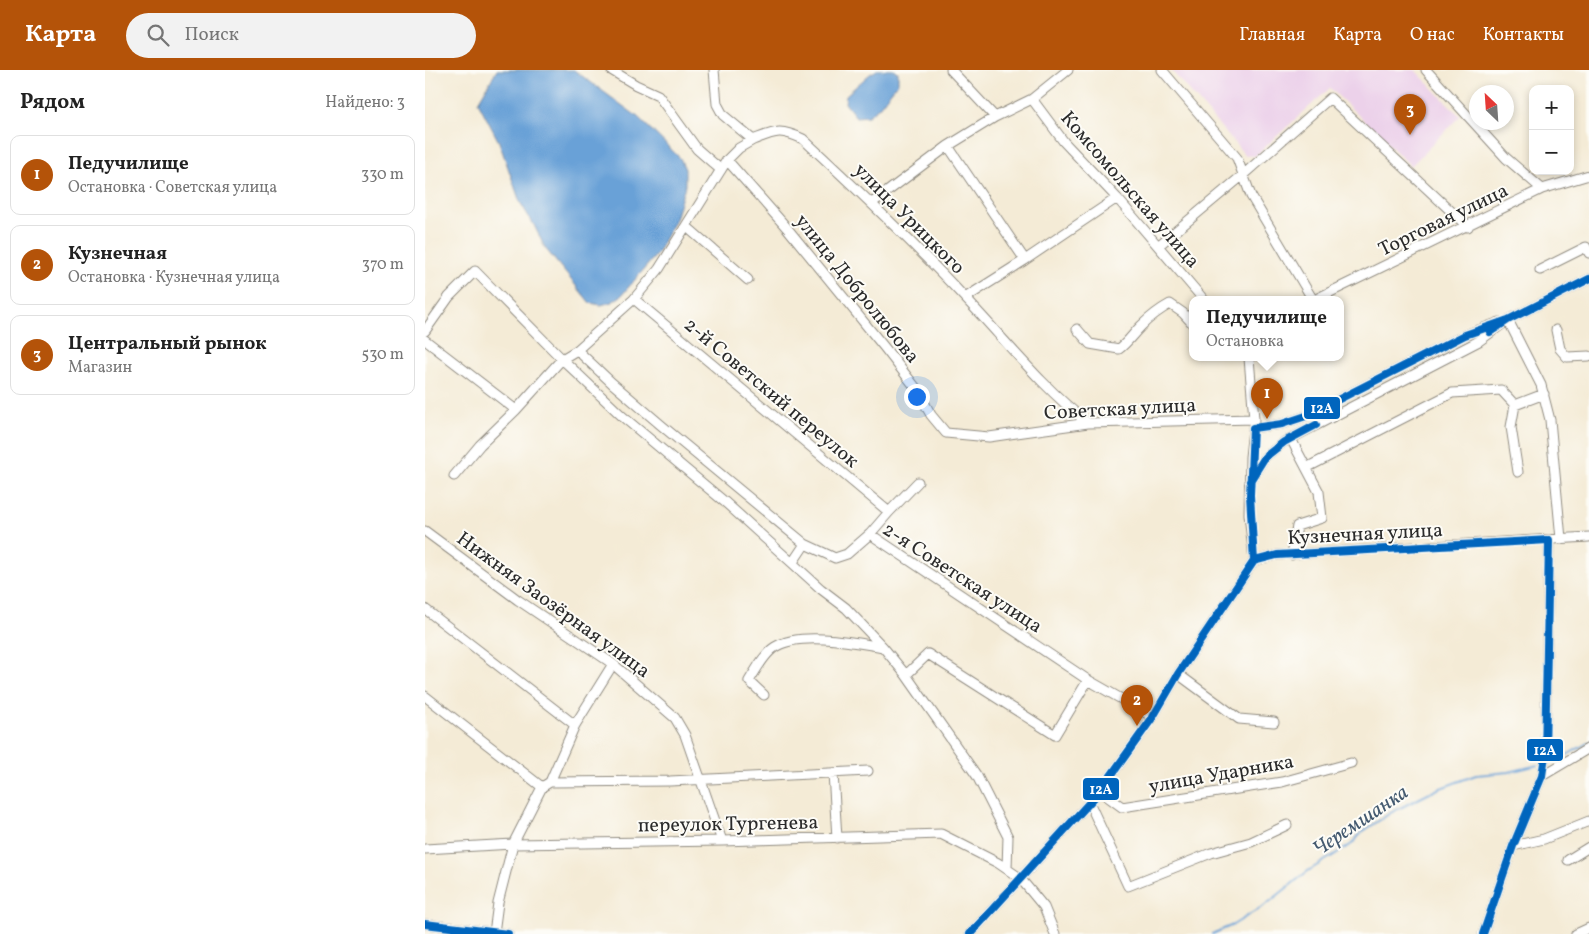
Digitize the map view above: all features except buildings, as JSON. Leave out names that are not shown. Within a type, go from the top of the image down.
[{"type":"street","points":[[611,70],[636,85],[658,95],[697,149],[721,170]]},
{"type":"street","points":[[714,70],[717,104],[723,115],[753,140]]},
{"type":"street","points":[[951,70],[995,117]]},
{"type":"street","points":[[872,203],[948,146],[995,117],[1032,99],[1068,70]]},
{"type":"street","points":[[1162,70],[1237,158],[1251,196],[1311,296]]},
{"type":"street","points":[[1426,70],[1506,158],[1542,189]]},
{"type":"street","points":[[1158,246],[1243,175],[1330,98],[1468,227]]},
{"type":"street","name":"Комсомольская улица","points":[[1032,99],[1064,142],[1117,198],[1201,296]]},
{"type":"street","name":"улица Урицкого","points":[[454,476],[479,446],[516,410],[562,359],[577,350],[633,300],[659,269],[687,227],[727,160],[739,148],[776,131],[789,132],[803,139],[872,203],[1071,410],[1088,423]]},
{"type":"street","points":[[948,146],[1025,260]]},
{"type":"street","name":"улица Добролюбова","points":[[727,160],[787,228],[878,340],[916,388],[931,415],[946,433],[989,437]]},
{"type":"street","name":"Торговая улица","points":[[1321,296],[1468,227],[1542,189],[1589,175]]},
{"type":"street","points":[[965,298],[1117,198]]},
{"type":"street","points":[[687,227],[748,280]]},
{"type":"street","points":[[1540,270],[1586,247],[1589,253]]},
{"type":"street","points":[[425,331],[449,297],[475,271],[562,359],[622,416],[793,562],[821,589],[846,608],[883,646],[907,675],[977,776],[1008,837],[1007,868]]},
{"type":"street","name":"Советская улица","points":[[989,437],[1088,423],[1282,424],[1306,416],[1465,334],[1507,320],[1589,279]]},
{"type":"street","name":"2-й Советский переулок","points":[[633,300],[889,512]]},
{"type":"street","points":[[1077,329],[1091,344],[1119,349],[1140,326],[1170,304],[1189,320]]},
{"type":"street","points":[[1507,320],[1541,384],[1544,394],[1550,420],[1561,538]]},
{"type":"street","name":"Советская улица","points":[[1249,481],[1265,457],[1291,439],[1479,341],[1507,320]]},
{"type":"street","points":[[1556,330],[1560,349],[1567,357],[1589,356]]},
{"type":"street","points":[[425,340],[516,410]]},
{"type":"street","name":"2-я Советская улица","points":[[577,350],[654,420],[805,544],[835,558],[847,554],[870,534],[1088,680],[1153,717]]},
{"type":"street","points":[[970,934],[1099,791],[1153,717],[1178,674],[1254,562],[1249,514],[1250,457],[1253,424],[1249,361]]},
{"type":"street","points":[[1307,468],[1452,393],[1501,390],[1515,405]]},
{"type":"street","points":[[1515,405],[1544,394]]},
{"type":"street","points":[[1515,405],[1511,427],[1519,472]]},
{"type":"street","points":[[1291,439],[1319,492],[1322,518],[1297,526],[1292,555]]},
{"type":"street","points":[[870,534],[919,482]]},
{"type":"street","name":"Нижняя Заозёрная улица","points":[[425,531],[518,600],[613,664],[675,718],[685,735],[722,841]]},
{"type":"street","name":"Кузнечная улица","points":[[1254,562],[1277,556],[1589,537]]},
{"type":"street","points":[[1483,934],[1513,846],[1542,776],[1545,756],[1549,540]]},
{"type":"street","points":[[793,562],[805,544]]},
{"type":"street","points":[[425,609],[575,726]]},
{"type":"street","points":[[764,696],[749,681],[770,651],[776,646],[796,639],[841,640],[883,646]]},
{"type":"street","points":[[907,675],[928,654],[1055,736],[1088,680]]},
{"type":"street","points":[[494,933],[498,903],[513,844],[575,726],[613,664]]},
{"type":"street","points":[[1178,674],[1239,719],[1274,722]]},
{"type":"street","points":[[425,696],[546,784],[670,781],[868,771]]},
{"type":"street","points":[[1542,776],[1589,748]]},
{"type":"street","name":"улица Ударника","points":[[1099,791],[1122,807],[1282,782],[1351,763]]},
{"type":"street","points":[[833,773],[837,838]]},
{"type":"street","points":[[1089,802],[1127,886],[1211,852],[1251,842],[1287,825]]},
{"type":"street","points":[[1513,846],[1543,840],[1589,821]]},
{"type":"street","name":"переулок Тургенева","points":[[425,849],[513,844],[722,841],[941,834],[1007,868],[1020,878],[1044,907],[1055,934]]},
{"type":"street","points":[[1568,860],[1589,847]]},
{"type":"street","points":[[425,924],[508,934]]},
{"type":"street","points":[[1576,934],[1589,928]]},
{"type":"shaded area","points":[[1171,70],[1415,70],[1460,116],[1411,166],[1330,88],[1255,156],[1245,155]]},
{"type":"water","points":[[497,70],[574,70],[638,117],[680,158],[685,169],[685,186],[675,219],[657,254],[621,296],[612,302],[601,305],[590,303],[545,248],[520,202],[499,142],[478,102]]},
{"type":"water","points":[[877,70],[893,70],[898,72],[898,83],[879,107],[868,116],[856,117],[845,103],[846,95]]},
{"type":"waterway","name":"Черемшанка","points":[[1555,762],[1589,742]]},
{"type":"waterway","name":"Черемшанка","points":[[1212,934],[1233,925],[1268,903],[1308,871],[1352,844],[1362,832],[1392,812],[1438,789],[1476,775],[1509,772],[1538,765]]},
{"type":"transit line","name":"12А","points":[[1490,332],[1508,320],[1589,279]]},
{"type":"transit line","name":"12А","points":[[1254,561],[1250,495],[1253,428],[1282,424],[1306,416],[1465,335],[1508,320]]},
{"type":"transit line","name":"12А","points":[[1250,481],[1265,457],[1284,442],[1316,425]]},
{"type":"transit line","name":"12А","points":[[970,934],[1100,791],[1153,717],[1178,674],[1254,561],[1277,555],[1549,540],[1545,756],[1542,776],[1513,846],[1483,934]]},
{"type":"transit line","name":"12А","points":[[425,924],[508,934]]},
{"type":"place","name":"Центральный рынок","points":[[1410,135]]},
{"type":"place","name":"Педучилище","points":[[1267,419]]},
{"type":"place","name":"Кузнечная","points":[[1137,726]]}]
